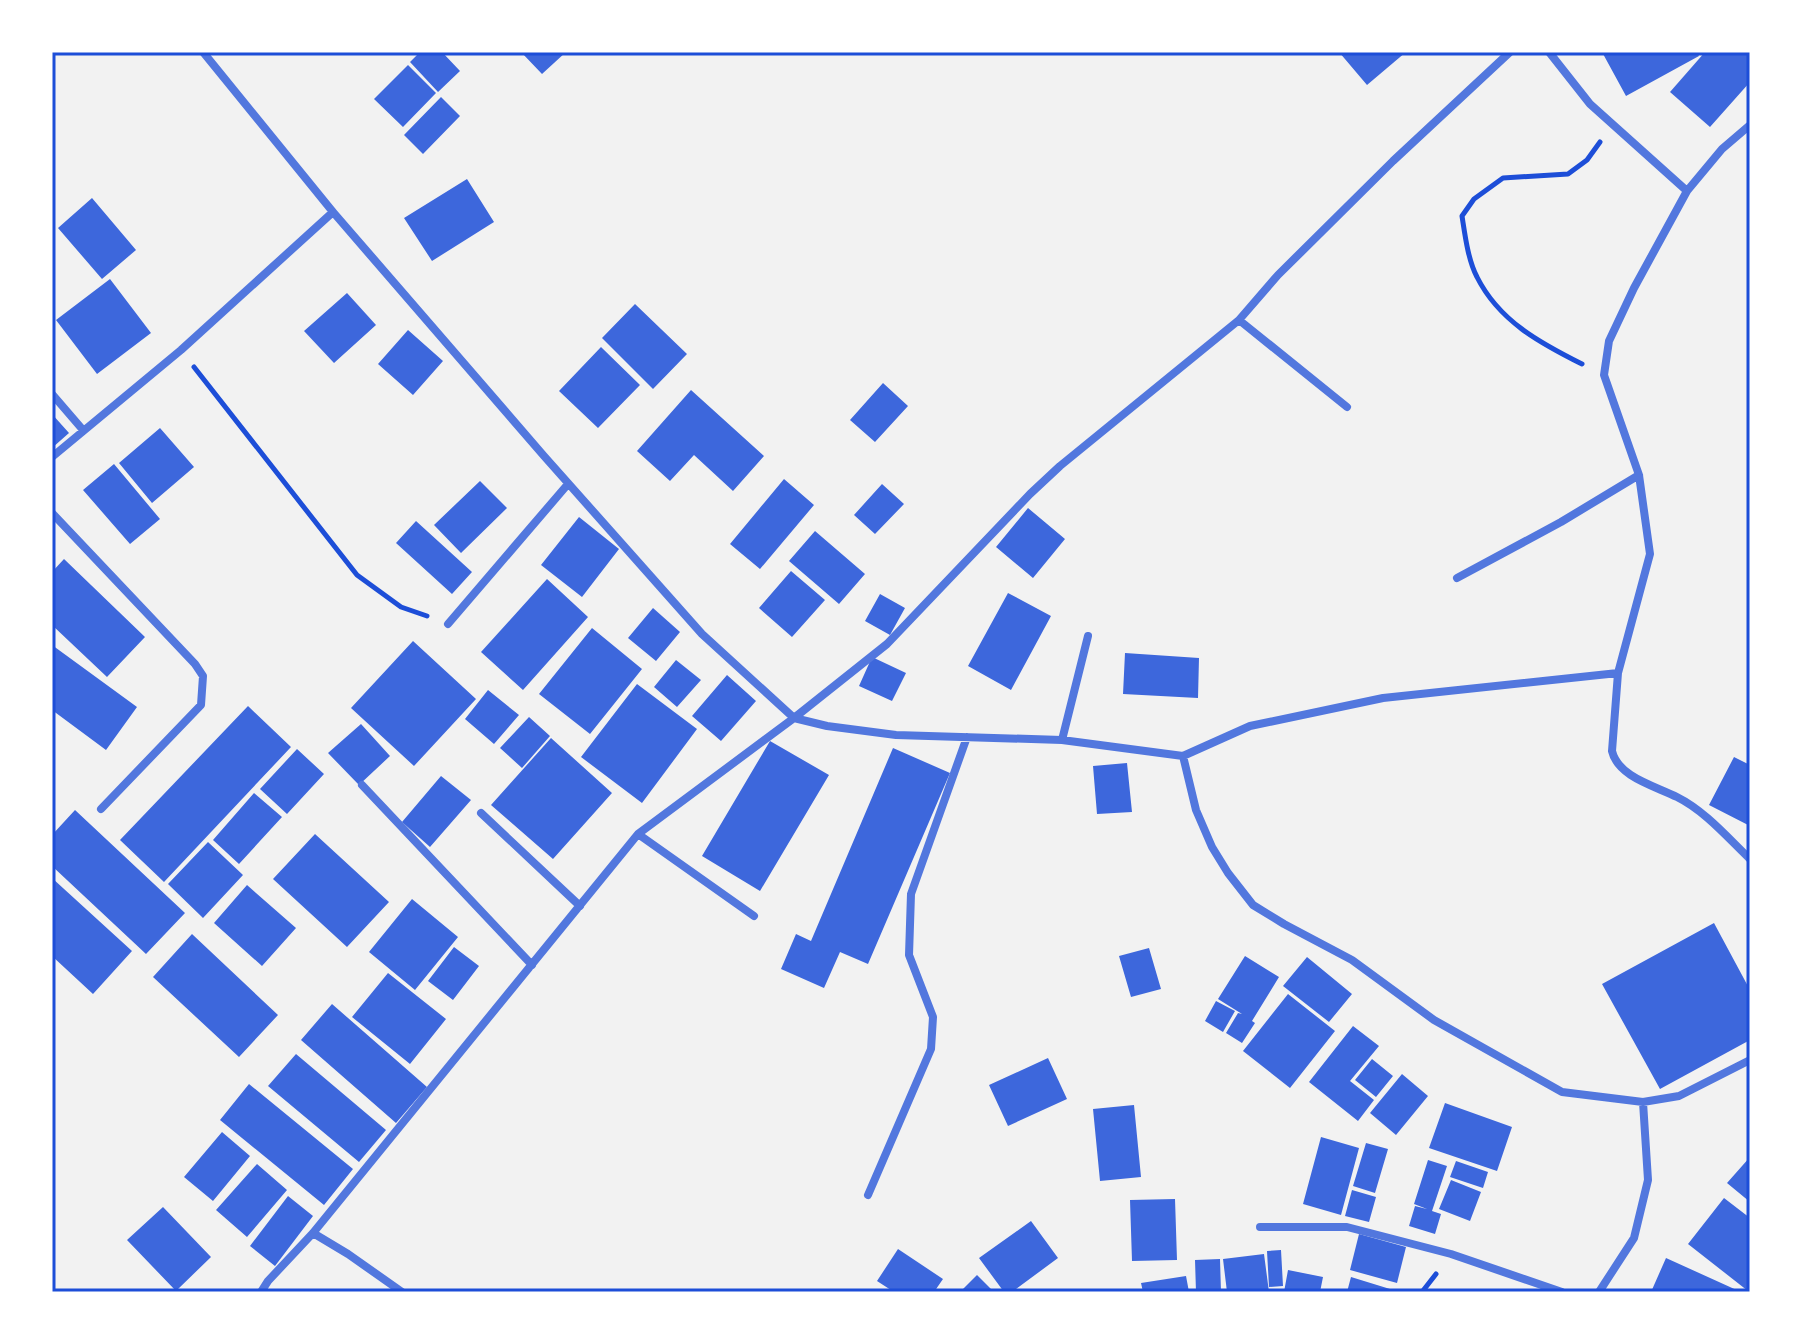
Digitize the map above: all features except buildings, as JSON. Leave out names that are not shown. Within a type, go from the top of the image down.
[{"type":"street","points":[[203,52],[333,212],[568,484],[702,634],[794,718],[827,726],[896,735],[1062,740],[1183,756],[1250,726],[1383,698],[1618,673]]},
{"type":"street","points":[[261,1292],[313,1233],[638,834],[794,718],[887,644],[1030,494],[1239,320],[1278,275],[1382,171],[1510,52]]},
{"type":"street","points":[[1549,52],[1590,104],[1687,191]]},
{"type":"street","points":[[1750,125],[1722,149],[1687,191],[1609,341],[1604,375],[1639,475],[1650,554],[1618,673],[1612,751],[1614,762],[1631,775],[1681,799],[1704,815],[1750,859]]},
{"type":"street","points":[[52,457],[181,350],[333,212]]},
{"type":"street","points":[[1239,320],[1347,407]]},
{"type":"street","points":[[52,394],[83,430]]},
{"type":"street","points":[[1457,578],[1561,522],[1639,475]]},
{"type":"street","points":[[448,624],[568,484]]},
{"type":"street","points":[[52,513],[203,676],[201,705],[101,809]]},
{"type":"street","points":[[1062,740],[1088,636]]},
{"type":"street","points":[[868,1195],[931,1049],[933,1017],[909,955],[911,894],[967,737]]},
{"type":"street","points":[[1183,756],[1196,810],[1212,847],[1253,905],[1352,960],[1434,1020],[1562,1092],[1643,1102],[1679,1096],[1750,1060]]},
{"type":"street","points":[[362,785],[532,965]]},
{"type":"street","points":[[481,813],[580,906]]},
{"type":"street","points":[[638,834],[754,916]]},
{"type":"street","points":[[1599,1292],[1634,1238],[1648,1180],[1643,1102]]},
{"type":"street","points":[[1260,1227],[1347,1227],[1451,1254],[1562,1292]]},
{"type":"street","points":[[313,1233],[402,1292]]},
{"type":"path","points":[[1604,375],[1533,339],[1502,311],[1476,277],[1462,216],[1474,199],[1503,178],[1568,174],[1579,168],[1612,125]]},
{"type":"path","points":[[181,350],[357,575],[401,607],[448,624]]}]
